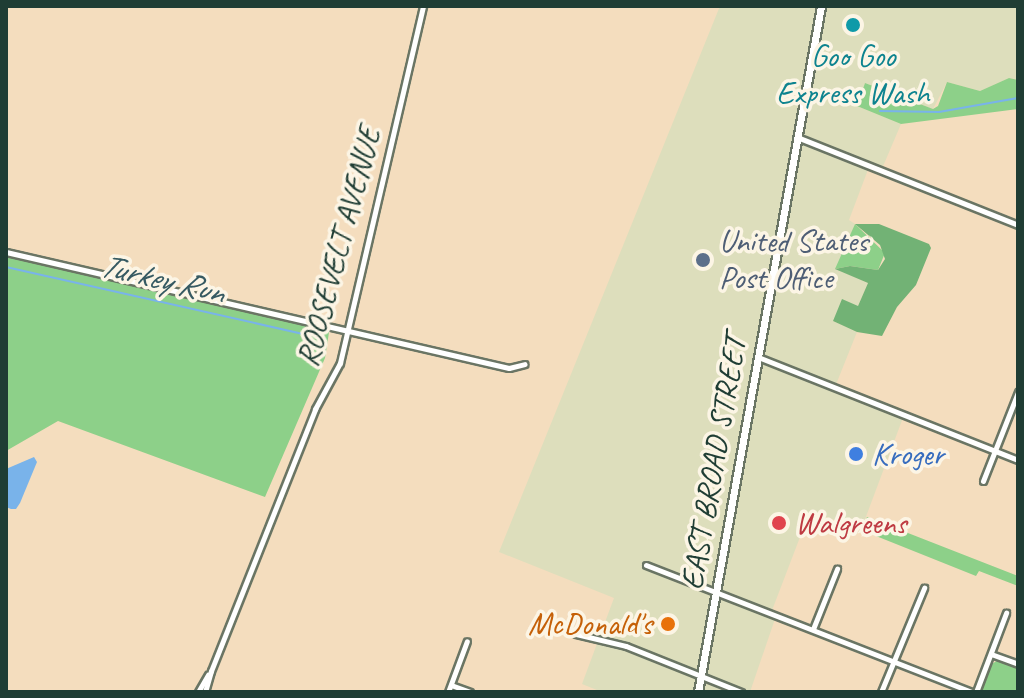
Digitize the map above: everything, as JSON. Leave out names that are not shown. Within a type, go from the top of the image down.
[{"type":"main road","name":"EAST BROAD STREET","points":[[698,692],[821,6]]},
{"type":"street","name":"ROOSEVELT AVENUE","points":[[205,692],[315,409],[340,363],[423,6]]},
{"type":"street","points":[[797,137],[1018,225]]},
{"type":"street","points":[[6,252],[509,368],[525,364]]},
{"type":"street","points":[[758,357],[1018,460]]},
{"type":"street","points":[[983,481],[1018,392]]},
{"type":"street","points":[[646,565],[974,692],[1006,613]]},
{"type":"street","points":[[813,629],[837,569]]},
{"type":"street","points":[[881,692],[924,588]]},
{"type":"street","points":[[576,634],[626,646],[741,692]]},
{"type":"street","points":[[448,692],[467,641]]},
{"type":"street","points":[[991,654],[1018,664]]},
{"type":"street","name":"ROOSEVELT AVENUE","points":[[198,692],[211,671]]},
{"type":"street","points":[[451,685],[470,692]]},
{"type":"shaded area","points":[[720,6],[1018,6],[1018,80],[1009,78],[980,91],[947,82],[933,109],[865,83],[857,106],[901,124],[881,171],[869,167],[849,220],[855,224],[836,269],[868,283],[858,306],[833,321],[857,332],[835,387],[904,415],[861,530],[810,511],[771,613],[776,616],[750,692],[732,689],[730,692],[602,692],[582,684],[614,598],[499,552]]},
{"type":"green space","points":[[1009,78],[1018,80],[1018,109],[901,124],[857,106],[865,83],[933,109],[938,106],[947,82],[980,91]]},
{"type":"green space","points":[[855,224],[885,253],[878,270],[850,266],[835,269]]},
{"type":"green space","points":[[855,224],[879,224],[929,244],[931,248],[916,285],[897,307],[882,336],[857,332],[833,321],[842,299],[858,306],[868,283],[835,269],[850,266],[878,270],[885,259],[880,245]]},
{"type":"green space","points":[[6,252],[330,326],[325,358],[265,497],[58,421],[6,451]]},
{"type":"green space","points":[[867,517],[1018,576],[1018,586],[979,571],[976,576],[861,530]]},
{"type":"green space","points":[[1000,659],[1018,666],[1018,692],[981,692],[990,665]]},
{"type":"water","points":[[34,457],[37,462],[20,503],[16,509],[6,507],[6,469]]},
{"type":"waterway","name":"Turkey Run","points":[[880,111],[939,112],[1018,98]]},
{"type":"waterway","name":"Turkey Run","points":[[6,267],[308,335]]},
{"type":"place","name":"Goo Goo Express Wash","points":[[853,25]]},
{"type":"place","name":"United States Post Office","points":[[703,260]]},
{"type":"place","name":"Kroger","points":[[856,454]]},
{"type":"place","name":"Walgreens","points":[[779,523]]},
{"type":"place","name":"McDonald's","points":[[668,624]]}]
